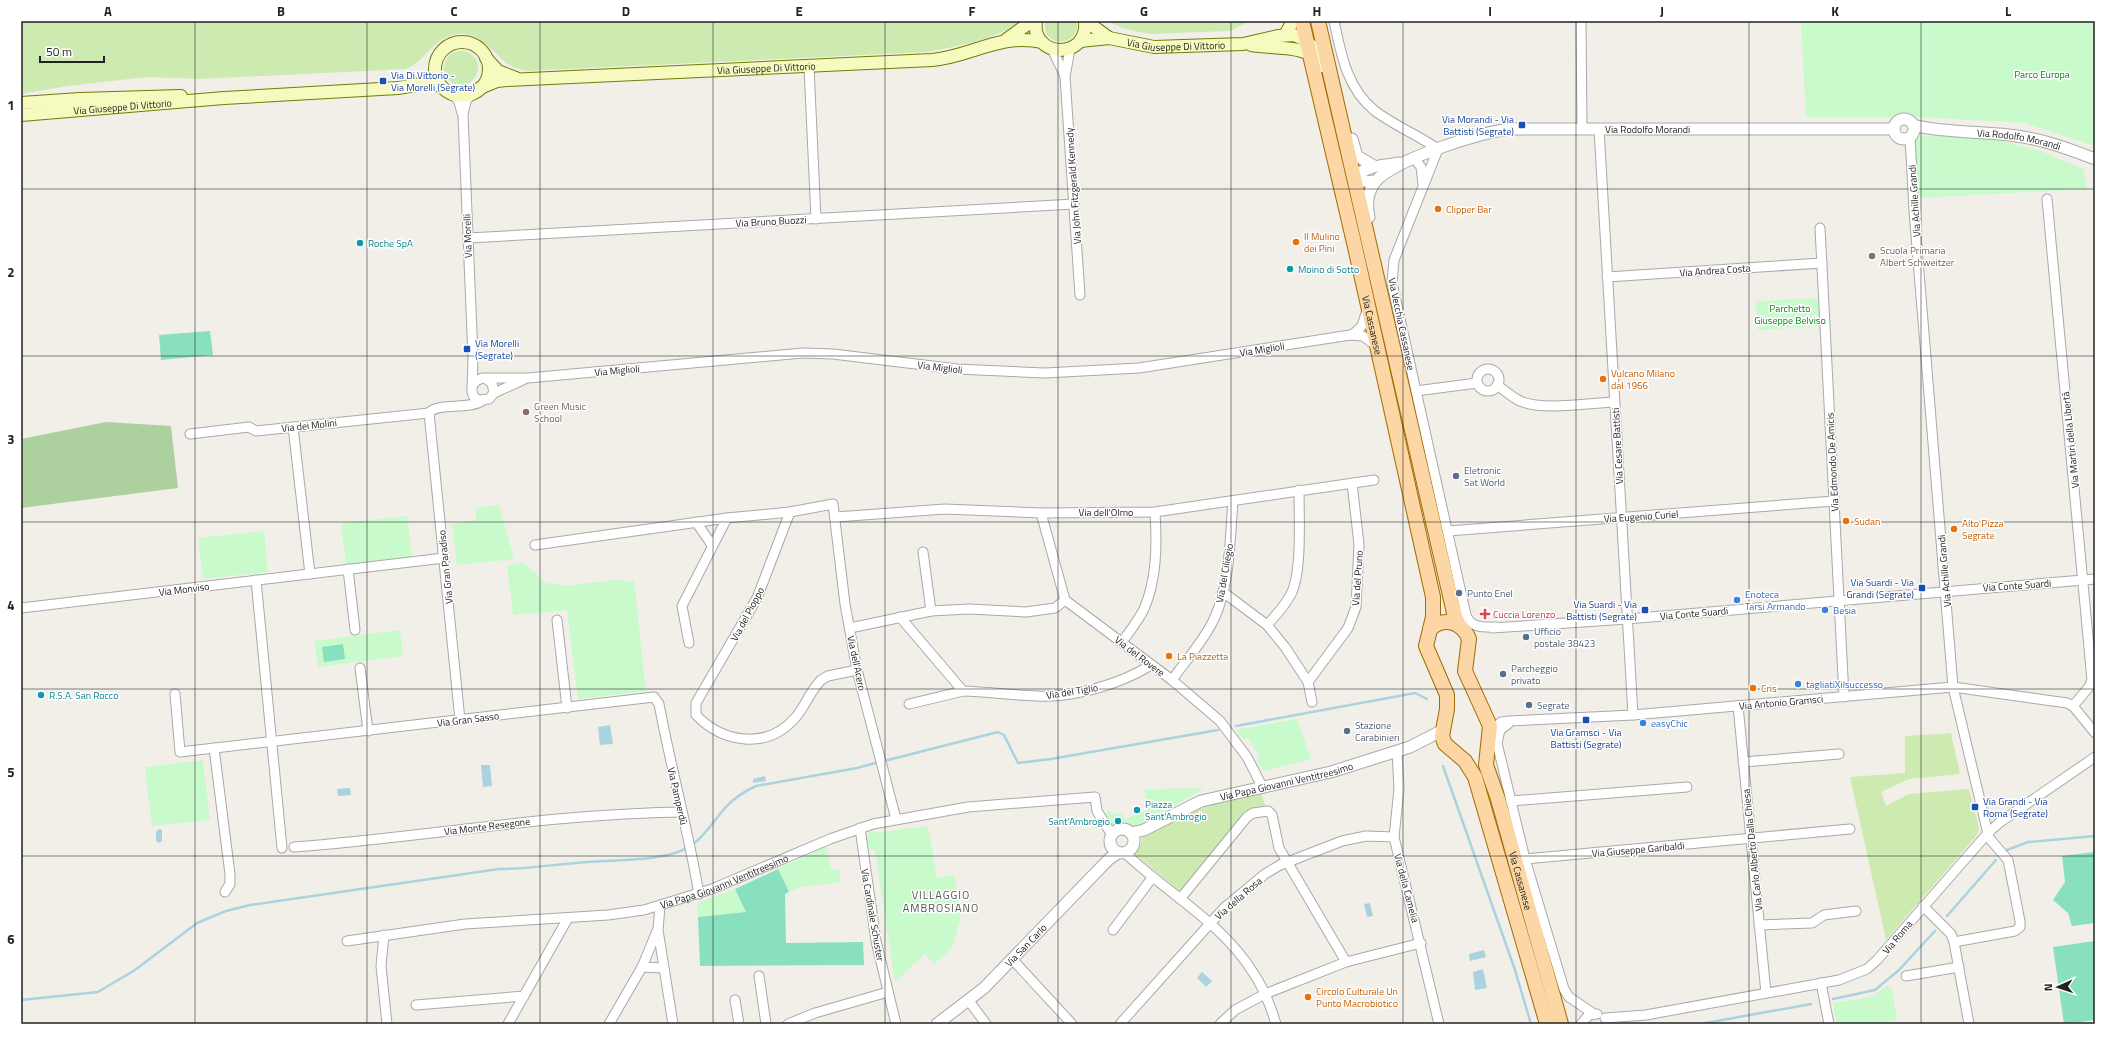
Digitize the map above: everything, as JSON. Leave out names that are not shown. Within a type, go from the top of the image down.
[{"type":"main road","name":"Via Giuseppe Di Vittorio","points":[[1007,39],[1032,21]]},
{"type":"main road","points":[[1036,21],[1037,34],[1047,45]]},
{"type":"main road","name":"Via Giuseppe Di Vittorio","points":[[1086,21],[1109,38]]},
{"type":"main road","name":"Via Giuseppe Di Vittorio","points":[[1080,41],[1085,32],[1086,21]]},
{"type":"main road","points":[[1285,35],[1293,21]]},
{"type":"main road","name":"Via Cassanese","points":[[1302,21],[1304,48],[1343,193],[1432,591],[1434,610],[1426,641],[1427,651],[1445,688],[1447,701],[1441,731],[1445,744],[1459,754],[1470,768],[1477,783],[1546,1024]]},
{"type":"main road","points":[[1318,22],[1315,31],[1304,48],[1319,52],[1327,85],[1335,96]]},
{"type":"main road","name":"Via Cassanese","points":[[1318,22],[1454,613],[1460,627],[1469,639],[1465,671],[1490,734],[1486,756],[1487,768],[1498,799],[1561,1024]]},
{"type":"main road","name":"Via Giuseppe Di Vittorio","points":[[1080,41],[1109,38],[1154,47],[1244,44],[1285,35],[1294,35],[1304,48]]},
{"type":"main road","name":"Via Giuseppe Di Vittorio","points":[[476,91],[497,82],[936,60],[1007,39],[1026,39],[1063,50],[1070,49]]},
{"type":"main road","points":[[1070,49],[1080,41]]},
{"type":"main road","points":[[461,42],[477,46],[486,58],[488,75],[476,91],[464,95],[453,94],[441,86],[435,73],[436,62],[441,52],[446,47],[461,42]]},
{"type":"main road","name":"Via Giuseppe Di Vittorio","points":[[1244,44],[1277,49],[1304,48]]},
{"type":"main road","name":"Via Giuseppe Di Vittorio","points":[[486,58],[498,71],[523,81]]},
{"type":"main road","name":"Via Giuseppe Di Vittorio","points":[[398,88],[416,80],[436,62]]},
{"type":"main road","name":"Via Giuseppe Di Vittorio","points":[[21,115],[224,98],[398,88],[427,83],[441,86]]},
{"type":"main road","name":"Via Giuseppe Di Vittorio","points":[[21,103],[159,96],[224,98]]},
{"type":"main road","points":[[1329,137],[1335,142],[1343,167],[1354,177],[1343,193]]},
{"type":"main road","points":[[1430,629],[1437,624],[1446,622],[1460,627]]},
{"type":"main road","points":[[1459,754],[1470,755],[1479,752],[1483,749],[1490,734]]},
{"type":"street","points":[[1334,21],[1344,68],[1367,104],[1375,111],[1421,137],[1438,150]]},
{"type":"street","points":[[1581,21],[1582,129]]},
{"type":"street","name":"Via John Fitzgerald Kennedy","points":[[1047,45],[1065,77]]},
{"type":"street","name":"Via John Fitzgerald Kennedy","points":[[1070,49],[1065,77],[1080,295]]},
{"type":"street","points":[[809,67],[816,219]]},
{"type":"street","name":"Via Morelli","points":[[462,115],[466,101],[476,91]]},
{"type":"street","name":"Via Morelli","points":[[453,94],[459,102],[462,115],[468,238],[472,389]]},
{"type":"street","points":[[1335,96],[1342,102],[1345,109],[1357,156],[1374,166]]},
{"type":"street","name":"Via Rodolfo Morandi","points":[[1912,132],[1908,119],[1901,119],[1896,122],[1894,129],[1900,138],[1912,132],[1940,129],[2010,135],[2035,139],[2066,148],[2095,159]]},
{"type":"street","name":"Via Cesare Battisti","points":[[1599,129],[1633,715]]},
{"type":"street","name":"Via Rodolfo Morandi","points":[[1375,182],[1385,174],[1410,160],[1474,136],[1499,130],[1894,129]]},
{"type":"street","name":"Via Achille Grandi","points":[[1912,132],[1914,210],[1953,687],[1988,832],[1990,838],[2008,860],[2020,927],[2015,931],[1954,942]]},
{"type":"street","name":"Via Vecchia Cassanese","points":[[1438,150],[1394,260],[1392,283],[1468,619],[1475,625],[1497,627]]},
{"type":"street","points":[[1410,160],[1421,167],[1423,175],[1423,190]]},
{"type":"street","name":"Via Rodolfo Morandi","points":[[1354,177],[1361,171],[1374,166],[1410,160]]},
{"type":"street","points":[[1354,177],[1363,181],[1375,182],[1368,197],[1367,204],[1375,244],[1373,260]]},
{"type":"street","name":"Via Martiri della Libertà","points":[[2047,199],[2084,580],[2092,682],[2073,706]]},
{"type":"street","name":"Via Bruno Buozzi","points":[[468,238],[1074,204]]},
{"type":"street","name":"Via Edmondo De Amicis","points":[[1820,228],[1844,697]]},
{"type":"street","name":"Via Andrea Costa","points":[[1607,277],[1822,264]]},
{"type":"street","points":[[1350,335],[1358,331],[1364,323],[1367,303]]},
{"type":"street","points":[[1350,335],[1363,336],[1376,346]]},
{"type":"street","name":"Via Miglioli","points":[[528,378],[809,352],[957,369],[1016,373],[1053,373],[1139,368],[1350,335]]},
{"type":"street","name":"Via Morelli","points":[[472,358],[475,369],[484,379]]},
{"type":"street","points":[[1489,370],[1497,375],[1497,385],[1488,391],[1482,390],[1477,383],[1479,373],[1489,370]]},
{"type":"street","points":[[455,407],[466,401],[476,381],[484,379],[528,378]]},
{"type":"street","points":[[472,389],[477,399],[482,401],[489,399],[494,393],[528,378]]},
{"type":"street","points":[[484,379],[492,383],[494,393]]},
{"type":"street","points":[[1416,391],[1477,383]]},
{"type":"street","points":[[1497,385],[1513,397],[1528,403],[1544,406],[1614,402]]},
{"type":"street","name":"Via dei Molini","points":[[190,434],[249,427],[256,431],[429,413],[434,409],[471,406],[482,401]]},
{"type":"street","name":"Via Gran Paradiso","points":[[429,413],[460,720]]},
{"type":"street","points":[[292,427],[310,574]]},
{"type":"street","name":"Via dell'Olmo","points":[[836,517],[945,509],[1041,513],[1155,512],[1374,480]]},
{"type":"street","name":"Via del Pruno","points":[[1308,682],[1348,628],[1356,607],[1360,544],[1352,483]]},
{"type":"street","points":[[1267,624],[1286,602],[1293,588],[1297,558],[1299,490]]},
{"type":"street","name":"Via del Ciliegio","points":[[1172,680],[1211,624],[1223,592],[1230,537],[1232,501]]},
{"type":"street","name":"Via Eugenio Curiel","points":[[1448,531],[1834,501]]},
{"type":"street","name":"Via dell'Acero","points":[[790,512],[834,504],[845,604],[857,670],[896,819]]},
{"type":"street","points":[[535,545],[696,522],[790,512]]},
{"type":"street","name":"Via del Pioppo","points":[[790,512],[757,598],[696,703],[695,711],[698,717],[729,735],[750,740],[765,738],[782,730],[793,720],[821,680],[828,676],[857,670]]},
{"type":"street","points":[[1122,642],[1140,615],[1150,592],[1156,553],[1155,512]]},
{"type":"street","points":[[850,628],[931,611],[969,609],[1026,612],[1055,608],[1065,600],[1041,513]]},
{"type":"street","points":[[689,643],[682,606],[727,518]]},
{"type":"street","points":[[696,522],[712,546]]},
{"type":"street","points":[[923,552],[931,611]]},
{"type":"street","name":"Via Monviso","points":[[21,608],[444,558]]},
{"type":"street","points":[[348,569],[355,630]]},
{"type":"street","name":"Via Conte Suardi","points":[[1460,627],[1473,630],[1497,627],[1627,619],[2095,579]]},
{"type":"street","points":[[256,580],[282,848]]},
{"type":"street","points":[[1223,592],[1267,624],[1296,661],[1308,682],[1312,702]]},
{"type":"street","name":"Via del Rovere","points":[[1065,600],[1172,680],[1220,721],[1235,738],[1248,757],[1263,788]]},
{"type":"street","points":[[900,617],[963,691]]},
{"type":"street","points":[[557,620],[567,708]]},
{"type":"street","name":"Via del Tiglio","points":[[909,704],[963,691],[1053,696],[1112,684],[1136,674],[1151,665]]},
{"type":"street","points":[[360,668],[368,731]]},
{"type":"street","name":"Via Antonio Gramsci","points":[[1490,734],[1501,722],[1633,715],[1953,687],[2065,703],[2073,706]]},
{"type":"street","name":"Via Gran Sasso","points":[[175,694],[180,752],[567,708],[649,697],[656,699]]},
{"type":"street","name":"Via Pamperdù","points":[[656,699],[659,704],[680,812],[691,851],[699,894]]},
{"type":"street","name":"Via Carlo Alberto Dalla Chiesa","points":[[1738,706],[1766,993]]},
{"type":"street","points":[[2073,706],[2095,733]]},
{"type":"street","points":[[1520,721],[1503,726],[1497,739],[1525,859],[1564,989],[1569,997],[1607,1021]]},
{"type":"street","name":"Via Papa Giovanni Ventitreesimo","points":[[347,941],[465,924],[628,913],[660,906],[699,894],[830,839],[860,828],[896,819],[968,807],[1095,797],[1097,811],[1120,842],[1201,801],[1331,772],[1410,747],[1441,731]]},
{"type":"street","name":"Via Papa Giovanni Ventitreesimo","points":[[1410,747],[1445,744]]},
{"type":"street","points":[[214,748],[230,874],[230,884],[225,892]]},
{"type":"street","name":"Via della Camelia","points":[[1397,751],[1399,789],[1394,837],[1421,943],[1439,1024]]},
{"type":"street","points":[[1743,762],[1839,754]]},
{"type":"street","name":"Via Roma","points":[[1607,1021],[1821,983],[1844,978],[1867,969],[1877,960],[1988,832],[2095,757]]},
{"type":"street","points":[[1511,801],[1687,787]]},
{"type":"street","name":"Via Monte Resegone","points":[[294,847],[579,816],[649,811],[680,812]]},
{"type":"street","points":[[1180,899],[1242,822],[1253,813],[1265,811],[1271,812],[1275,838],[1286,863],[1346,962]]},
{"type":"street","name":"Via Cardinale Schuster","points":[[860,828],[876,941],[896,1024]]},
{"type":"street","name":"Via Giuseppe Garibaldi","points":[[1525,859],[1850,829]]},
{"type":"street","name":"Via della Rosa","points":[[1120,1024],[1210,924],[1248,887],[1286,863],[1342,841],[1366,836],[1394,837]]},
{"type":"street","points":[[1120,842],[1136,864],[1210,924],[1236,950],[1250,968],[1265,994],[1276,1024]]},
{"type":"street","name":"Via San Carlo","points":[[937,1024],[969,1000],[1013,960],[1120,842]]},
{"type":"street","points":[[1113,930],[1152,878]]},
{"type":"street","points":[[660,906],[658,930],[673,1024]]},
{"type":"street","points":[[1923,906],[1951,934],[1954,942],[1969,1024]]},
{"type":"street","points":[[1759,925],[1812,923],[1824,915],[1856,911]]},
{"type":"street","points":[[508,1024],[568,918]]},
{"type":"street","points":[[609,1024],[642,967],[658,930]]},
{"type":"street","points":[[384,935],[381,970],[387,1024]]},
{"type":"street","points":[[1220,1024],[1235,1010],[1265,994],[1346,962],[1421,943]]},
{"type":"street","points":[[1013,960],[1072,1024]]},
{"type":"street","points":[[642,967],[663,968]]},
{"type":"street","points":[[1906,976],[1959,967]]},
{"type":"street","points":[[759,976],[766,1024]]},
{"type":"street","points":[[1821,983],[1828,1024]]},
{"type":"street","points":[[788,1024],[815,1013],[888,992]]},
{"type":"street","points":[[416,1005],[524,996]]},
{"type":"street","points":[[735,1000],[739,1024]]},
{"type":"street","points":[[969,1000],[986,1024]]},
{"type":"street","points":[[1581,1024],[1585,1018],[1594,1014]]},
{"type":"street","name":"Via Roma","points":[[1627,1024],[1646,1015]]},
{"type":"green space","points":[[21,21],[1022,21],[1011,28],[988,38],[964,45],[927,52],[526,71],[509,65],[486,44],[474,36],[459,34],[443,39],[432,47],[418,62],[406,69],[200,79],[147,77],[68,86],[21,94]]},
{"type":"green space","points":[[1045,21],[1077,21],[1076,30],[1073,37],[1067,40],[1061,42],[1054,40],[1045,30]]},
{"type":"green space","points":[[1107,21],[1255,21],[1248,22],[1230,31],[1150,34],[1125,29]]},
{"type":"green space","name":"Parco Europa","points":[[1801,21],[2095,21],[2095,146],[2024,123],[1920,117],[1902,113],[1891,117],[1806,117]]},
{"type":"green space","points":[[458,51],[464,51],[468,52],[475,58],[478,68],[477,75],[471,82],[464,85],[458,85],[454,84],[447,78],[444,71],[444,65],[445,61],[451,54]]},
{"type":"green space","points":[[1946,135],[1989,138],[2041,151],[2083,169],[2087,189],[1917,198],[1915,137]]},
{"type":"green space","name":"Parchetto Giuseppe Belviso","points":[[1822,298],[1823,326],[1758,330],[1756,301]]},
{"type":"green space","points":[[210,331],[213,355],[161,360],[159,335]]},
{"type":"green space","points":[[106,422],[171,426],[178,488],[21,508],[21,439]]},
{"type":"green space","points":[[499,505],[514,559],[457,565],[452,524],[476,520],[475,508]]},
{"type":"green space","points":[[407,516],[412,557],[346,564],[341,523]]},
{"type":"green space","points":[[264,531],[268,572],[203,579],[198,538]]},
{"type":"green space","points":[[522,562],[546,583],[567,586],[613,580],[634,581],[646,691],[578,699],[567,610],[513,615],[507,566]]},
{"type":"green space","points":[[400,630],[403,656],[318,667],[314,641]]},
{"type":"green space","points":[[343,644],[345,659],[324,662],[322,647]]},
{"type":"green space","points":[[1297,719],[1311,759],[1263,771],[1257,761],[1260,757],[1248,738],[1243,739],[1236,730]]},
{"type":"green space","points":[[1951,733],[1960,774],[1909,779],[1881,792],[1886,806],[1909,794],[1969,789],[1979,828],[1977,835],[1886,940],[1850,777],[1905,773],[1905,736]]},
{"type":"green space","points":[[203,760],[210,820],[152,826],[145,767]]},
{"type":"green space","points":[[1205,788],[1134,829],[1125,825],[1112,825],[1104,813],[1110,810],[1112,815],[1121,813],[1125,820],[1149,809],[1144,789]]},
{"type":"green space","points":[[1261,794],[1266,807],[1253,810],[1181,892],[1135,854],[1141,844],[1142,837],[1198,806]]},
{"type":"green space","points":[[928,826],[937,878],[954,875],[961,916],[952,948],[934,964],[925,954],[895,982],[875,850],[867,848],[866,838],[871,828],[874,833]]},
{"type":"green space","points":[[825,847],[828,851],[831,870],[839,869],[841,882],[802,887],[789,892],[778,869]]},
{"type":"green space","points":[[2095,852],[2095,923],[2072,926],[2068,913],[2053,900],[2065,882],[2062,856]]},
{"type":"green space","points":[[778,869],[789,892],[785,894],[786,943],[863,942],[864,965],[700,966],[698,917],[746,912],[735,889]]},
{"type":"green space","points":[[735,889],[746,912],[698,917],[697,903]]},
{"type":"green space","points":[[2095,941],[2095,1020],[2064,1024],[2053,947]]},
{"type":"green space","points":[[1887,985],[1892,990],[1897,1020],[1876,1024],[1836,1024],[1833,1003],[1872,997]]},
{"type":"water","points":[[610,725],[613,744],[600,745],[598,727]]},
{"type":"water","points":[[481,765],[490,765],[492,786],[483,787]]},
{"type":"water","points":[[765,776],[766,781],[753,783],[753,779]]},
{"type":"water","points":[[350,788],[351,795],[338,796],[337,789]]},
{"type":"water","points":[[159,829],[162,830],[162,841],[159,843],[156,841],[156,832]]},
{"type":"water","points":[[1370,903],[1373,916],[1367,917],[1364,904]]},
{"type":"water","points":[[1484,950],[1486,957],[1470,961],[1469,954]]},
{"type":"water","points":[[1483,969],[1487,988],[1475,990],[1473,972]]},
{"type":"water","points":[[1202,972],[1212,981],[1206,987],[1197,978]]},
{"type":"waterway","points":[[1236,726],[1415,693],[1427,699]]},
{"type":"waterway","points":[[884,761],[998,732],[1004,735],[1018,763],[1051,759],[1218,730]]},
{"type":"waterway","points":[[692,845],[706,832],[729,804],[740,795],[756,786],[857,768],[879,762]]},
{"type":"waterway","points":[[1443,766],[1515,970],[1531,1024]]},
{"type":"waterway","points":[[2007,850],[2028,842],[2095,836]]},
{"type":"waterway","points":[[21,1000],[98,992],[135,970],[197,923],[226,911],[250,905],[499,869],[654,857],[679,852],[688,847]]},
{"type":"waterway","points":[[1947,916],[1996,860]]},
{"type":"waterway","points":[[1833,999],[1875,990],[1899,970],[1935,931]]},
{"type":"waterway","points":[[1700,1024],[1811,1004]]},
{"type":"place","name":"Via Di Vittorio - Via Morelli (Segrate)","points":[[383,81]]},
{"type":"place","name":"Via Morandi - Via Battisti (Segrate)","points":[[1522,125]]},
{"type":"place","name":"Clipper Bar","points":[[1438,209]]},
{"type":"place","name":"Il Mulino dei Pini","points":[[1296,242]]},
{"type":"place","name":"Roche SpA","points":[[360,243]]},
{"type":"place","name":"Scuola Primaria Albert Schweitzer","points":[[1872,256]]},
{"type":"place","name":"Moino di Sotto","points":[[1290,269]]},
{"type":"place","name":"Via Morelli (Segrate)","points":[[467,349]]},
{"type":"place","name":"Vulcano Milano dal 1966","points":[[1603,379]]},
{"type":"place","name":"Green Music School","points":[[526,412]]},
{"type":"place","name":"Eletronic Sat World","points":[[1456,476]]},
{"type":"place","name":"Sudan","points":[[1846,521]]},
{"type":"place","name":"Alto Pizza Segrate","points":[[1954,529]]},
{"type":"place","name":"Via Suardi - Via Grandi (Segrate)","points":[[1922,588]]},
{"type":"place","name":"Punto Enel","points":[[1459,593]]},
{"type":"place","name":"Enoteca Tarsi Armando","points":[[1737,600]]},
{"type":"place","name":"Via Suardi - Via Battisti (Segrate)","points":[[1645,610]]},
{"type":"place","name":"Besia","points":[[1825,610]]},
{"type":"place","name":"Cuccia Lorenzo","points":[[1485,614]]},
{"type":"place","name":"Ufficio postale 38423","points":[[1526,637]]},
{"type":"place","name":"La Piazzetta","points":[[1169,656]]},
{"type":"place","name":"Parcheggio privato","points":[[1503,674]]},
{"type":"place","name":"tagliatiXilsuccesso","points":[[1798,684]]},
{"type":"place","name":"Cris","points":[[1753,688]]},
{"type":"place","name":"R.S.A. San Rocco","points":[[41,695]]},
{"type":"place","name":"Segrate","points":[[1529,705]]},
{"type":"place","name":"Via Gramsci - Via Battisti (Segrate)","points":[[1586,720]]},
{"type":"place","name":"easyChic","points":[[1643,723]]},
{"type":"place","name":"Stazione Carabinieri","points":[[1347,731]]},
{"type":"place","name":"Via Grandi - Via Roma (Segrate)","points":[[1975,807]]},
{"type":"place","name":"Piazza Sant'Ambrogio","points":[[1137,810]]},
{"type":"place","name":"Sant'Ambrogio","points":[[1118,821]]},
{"type":"place","name":"Circolo Culturale Un Punto Macrobiotico","points":[[1308,997]]},
{"type":"district","name":"VILLAGGIO AMBROSIANO","points":[[941,901]]}]
